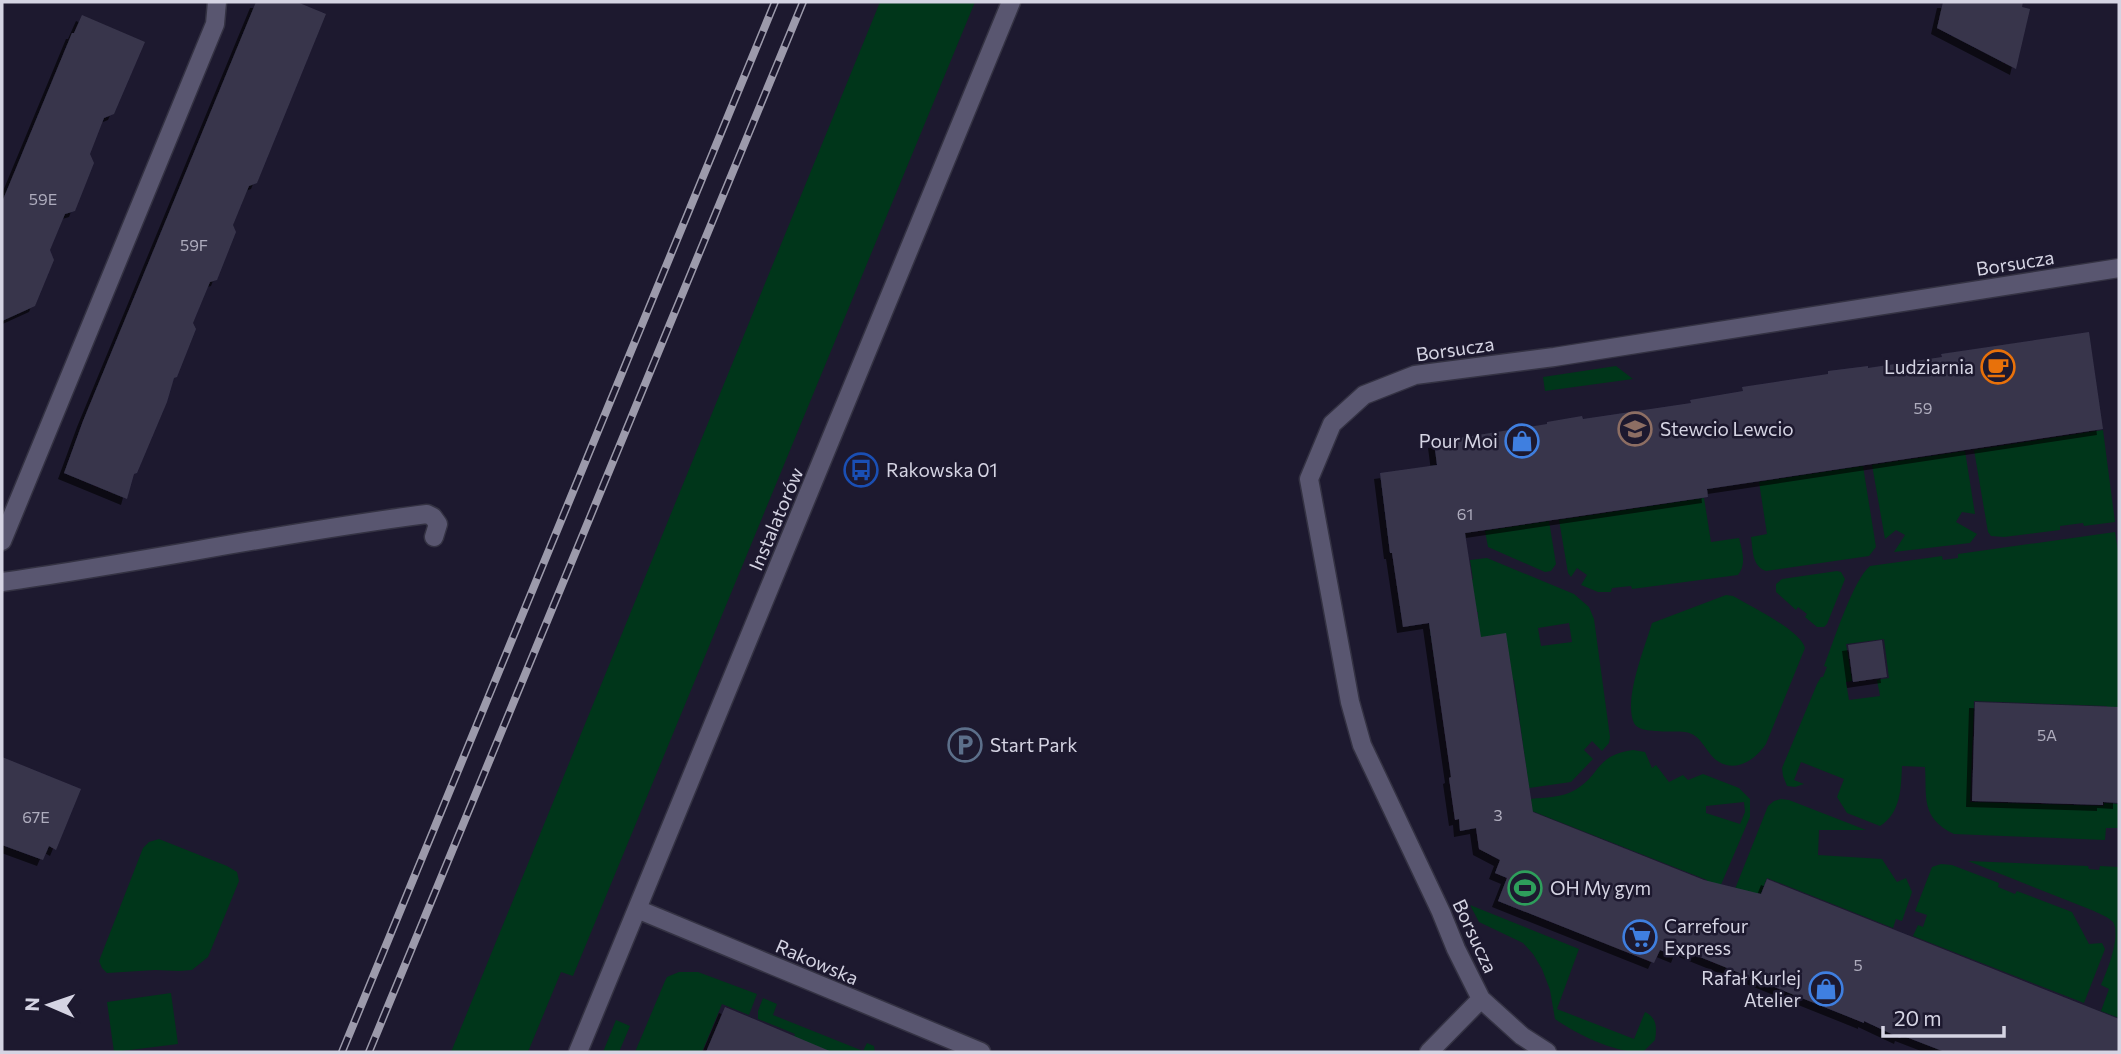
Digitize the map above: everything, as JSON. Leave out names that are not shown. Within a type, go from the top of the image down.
[{"type":"street","points":[[2,541],[215,24],[217,2]]},
{"type":"street","name":"Instalatorów","points":[[578,1052],[1011,2]]},
{"type":"street","name":"Borsucza","points":[[1481,999],[1362,745],[1350,702],[1309,479],[1332,424],[1364,395],[1415,374],[1553,357],[2119,268]]},
{"type":"street","points":[[2,582],[328,527],[427,514],[438,524],[434,537]]},
{"type":"street","name":"Rakowska","points":[[637,909],[981,1052]]},
{"type":"street","points":[[1429,1052],[1481,999],[1522,1036],[1547,1052]]},
{"type":"green space","points":[[880,2],[975,2],[573,976],[561,972],[528,1052],[451,1052]]},
{"type":"green space","points":[[1616,366],[1633,379],[1545,391],[1543,377]]},
{"type":"green space","points":[[2103,430],[2115,522],[2084,526],[2083,523],[2060,526],[2060,530],[2004,537],[1991,536],[1988,532],[1974,450]]},
{"type":"green space","points":[[1965,451],[1975,514],[1962,512],[1956,522],[1977,534],[1970,543],[1894,552],[1905,535],[1896,530],[1885,539],[1872,465]]},
{"type":"green space","points":[[1863,466],[1876,547],[1869,556],[1766,571],[1758,566],[1751,537],[1767,534],[1759,482]]},
{"type":"green space","points":[[1704,498],[1711,542],[1739,538],[1743,561],[1738,575],[1632,589],[1631,586],[1612,588],[1611,592],[1598,592],[1581,585],[1587,575],[1577,568],[1571,577],[1568,573],[1559,520]]},
{"type":"green space","points":[[1549,521],[1556,564],[1551,571],[1545,572],[1488,547],[1485,531]]},
{"type":"green space","points":[[2115,532],[2119,557],[2119,712],[2106,712],[2107,706],[1974,701],[1970,802],[2104,806],[2104,803],[2119,804],[2119,828],[2106,828],[2105,840],[1954,834],[1935,821],[1930,813],[1926,797],[1925,767],[1902,766],[1896,807],[1887,821],[1880,826],[1847,813],[1837,797],[1844,779],[1801,762],[1794,780],[1804,784],[1787,786],[1782,768],[1817,684],[1827,667],[1824,666],[1844,613],[1864,573],[1870,566],[1942,556],[1943,560],[1958,558],[1958,554]],"holes":[[[1884,639],[1889,678],[1877,680],[1880,696],[1849,700],[1846,682],[1852,681],[1846,644]]]},
{"type":"green space","points":[[1487,558],[1574,594],[1589,607],[1594,619],[1610,737],[1609,743],[1602,751],[1592,741],[1584,750],[1593,759],[1571,782],[1529,788],[1514,680],[1500,682],[1436,671],[1429,624],[1478,616],[1470,580],[1473,579],[1470,560]],"holes":[[[1569,623],[1572,642],[1541,646],[1538,628]]]},
{"type":"green space","points":[[1841,572],[1845,579],[1824,627],[1817,627],[1805,617],[1807,614],[1798,607],[1796,610],[1776,592],[1776,584],[1782,579]]},
{"type":"green space","points":[[1726,595],[1733,596],[1785,626],[1805,648],[1766,744],[1750,760],[1730,766],[1716,760],[1699,739],[1690,733],[1637,727],[1631,713],[1636,673],[1652,623]]},
{"type":"green space","points":[[1633,750],[1645,752],[1652,768],[1656,765],[1669,782],[1683,775],[1688,780],[1703,774],[1739,788],[1750,799],[1750,817],[1717,894],[1704,888],[1707,880],[1532,811],[1531,799],[1570,793],[1590,778],[1605,761]],"holes":[[[1744,802],[1745,812],[1740,824],[1706,813],[1706,806]]]},
{"type":"green space","points":[[1781,799],[1866,830],[1819,830],[1818,855],[1882,859],[1897,882],[1906,878],[1912,892],[1902,921],[1896,919],[1893,928],[1767,878],[1754,910],[1731,899],[1768,806]]},
{"type":"green space","points":[[159,839],[227,866],[237,872],[239,881],[208,957],[192,970],[107,973],[99,961],[143,848],[149,842]]},
{"type":"green space","points":[[1968,861],[2088,866],[2089,869],[2099,870],[2100,866],[2119,867],[2119,1018],[2101,1011],[2109,989],[2101,985],[2115,944],[2113,922],[2094,911]]},
{"type":"green space","points":[[1952,865],[1999,883],[1998,887],[2015,894],[2017,891],[2072,912],[2089,944],[2102,943],[2105,949],[2084,1003],[1913,936],[1918,925],[1923,927],[1927,915],[1915,911],[1932,867]]},
{"type":"green space","points":[[1470,905],[1579,949],[1557,1009],[1634,1039],[1645,1012],[1655,1023],[1655,1040],[1643,1052],[1621,1050],[1585,1037],[1555,1019],[1550,990],[1533,954],[1523,943],[1479,922]]},
{"type":"green space","points":[[679,972],[698,972],[757,994],[749,1015],[722,1004],[702,1052],[635,1052],[667,977]]},
{"type":"green space","points":[[171,993],[178,1044],[114,1052],[107,1002]]},
{"type":"green space","points":[[763,998],[777,1004],[773,1015],[863,1051],[867,1043],[874,1046],[875,1052],[788,1052],[795,1034],[758,1019]]},
{"type":"green space","points":[[616,1020],[630,1026],[619,1052],[603,1052]]},
{"type":"building","points":[[256,2],[297,2],[326,14],[257,183],[249,186],[233,225],[236,232],[217,280],[210,282],[193,323],[196,329],[137,473],[134,474],[127,499],[64,473]]},
{"type":"building","points":[[1943,2],[2023,2],[2022,7],[2030,9],[2016,69],[1937,28]]},
{"type":"building","points":[[82,15],[145,42],[114,114],[104,118],[90,154],[94,163],[75,211],[65,214],[50,250],[54,260],[35,306],[2,321],[2,202],[72,33]]},
{"type":"building","points":[[2089,332],[2103,429],[1707,489],[1708,497],[1465,533],[1481,637],[1506,633],[1533,812],[1704,880],[1761,894],[1767,879],[2119,1019],[2119,1052],[1945,1052],[1901,1035],[1900,1038],[1864,1021],[1680,949],[1677,957],[1660,950],[1654,963],[1498,901],[1507,878],[1495,873],[1500,860],[1479,849],[1476,828],[1460,831],[1459,819],[1455,820],[1429,623],[1403,627],[1380,473],[1437,465],[1434,442],[1582,416],[1583,419],[1691,403],[1690,400],[1743,391],[1742,387],[1828,374],[1828,371],[1942,357],[1941,354]]},
{"type":"building","points":[[1882,640],[1887,677],[1853,682],[1848,645]]},
{"type":"building","points":[[1975,702],[2119,707],[2119,803],[2103,802],[2103,805],[1972,801]]},
{"type":"building","points":[[2,757],[81,789],[56,850],[49,846],[43,860],[2,845]]},
{"type":"building","points":[[725,1007],[754,1019],[832,1052],[706,1052]]},
{"type":"railway","points":[[342,1052],[775,2]]},
{"type":"railway","points":[[369,1052],[803,2]]},
{"type":"place","name":"Ludziarnia","points":[[1998,367]]},
{"type":"place","name":"Stewcio Lewcio","points":[[1635,429]]},
{"type":"place","name":"Pour Moi","points":[[1522,441]]},
{"type":"place","name":"Rakowska 01","points":[[861,470]]},
{"type":"place","name":"Start Park","points":[[965,745]]},
{"type":"place","name":"OH My gym","points":[[1525,888]]},
{"type":"place","name":"Carrefour Express","points":[[1640,937]]},
{"type":"place","name":"Rafał Kurlej Atelier","points":[[1826,989]]}]
